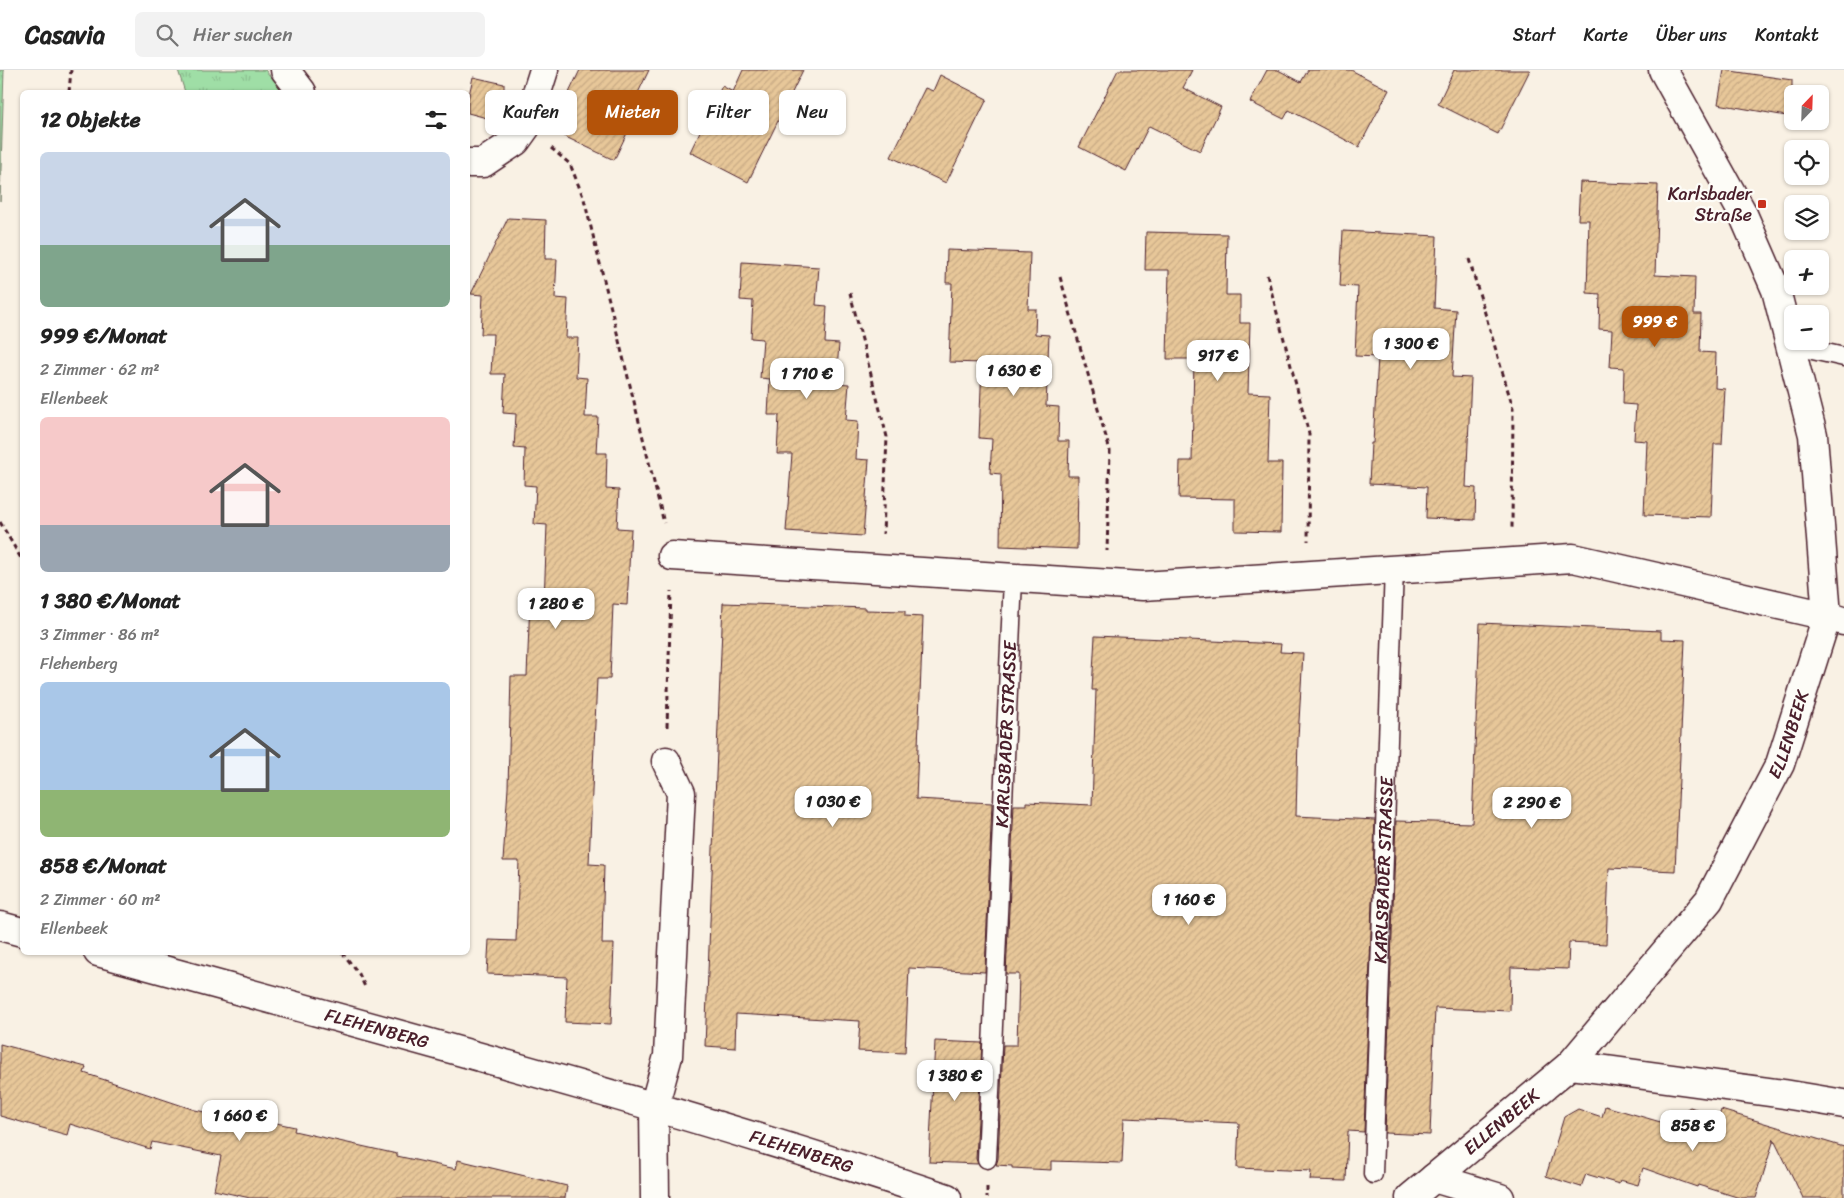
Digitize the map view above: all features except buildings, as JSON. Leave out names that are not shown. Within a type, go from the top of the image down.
[{"type":"street","points":[[285,70],[300,90]]},
{"type":"street","points":[[470,163],[483,163],[516,141],[526,127],[544,70]]},
{"type":"street","name":"ELLENBEEK","points":[[1663,70],[1742,212],[1776,290],[1784,321]]},
{"type":"street","name":"ELLENBEEK","points":[[1410,1198],[1570,1066],[1709,900],[1780,764],[1836,619],[1813,435],[1791,350]]},
{"type":"street","points":[[672,556],[1143,586],[1394,568],[1573,558],[1836,619]]},
{"type":"street","points":[[655,1198],[654,1107],[668,1056],[681,793],[666,761]]},
{"type":"street","points":[[0,926],[20,931]]},
{"type":"street","name":"FLEHENBERG","points":[[109,955],[654,1107],[850,1166],[947,1198]]},
{"type":"street","points":[[1570,1066],[1784,1094],[1844,1104]]},
{"type":"street","points":[[1434,1178],[1500,1198]]},
{"type":"lane","points":[[1812,350],[1844,357]]},
{"type":"lane","name":"KARLSBADER STRASSE","points":[[1373,1174],[1394,568]]},
{"type":"lane","name":"KARLSBADER STRASSE","points":[[987,1159],[1013,579]]},
{"type":"path","points":[[69,90],[71,70]]},
{"type":"path","points":[[570,164],[584,199],[672,556],[666,761]]},
{"type":"path","points":[[1469,259],[1513,408],[1511,561]]},
{"type":"path","points":[[1267,275],[1309,434],[1308,574]]},
{"type":"path","points":[[1060,277],[1110,451],[1107,584]]},
{"type":"path","points":[[850,293],[887,437],[881,570]]},
{"type":"path","points":[[0,522],[20,557]]},
{"type":"green space","points":[[0,70],[4,70],[0,201]]},
{"type":"green space","points":[[178,70],[265,70],[282,90],[184,90]]},
{"type":"place","name":"Karlsbader Straße","points":[[1762,204]]}]
